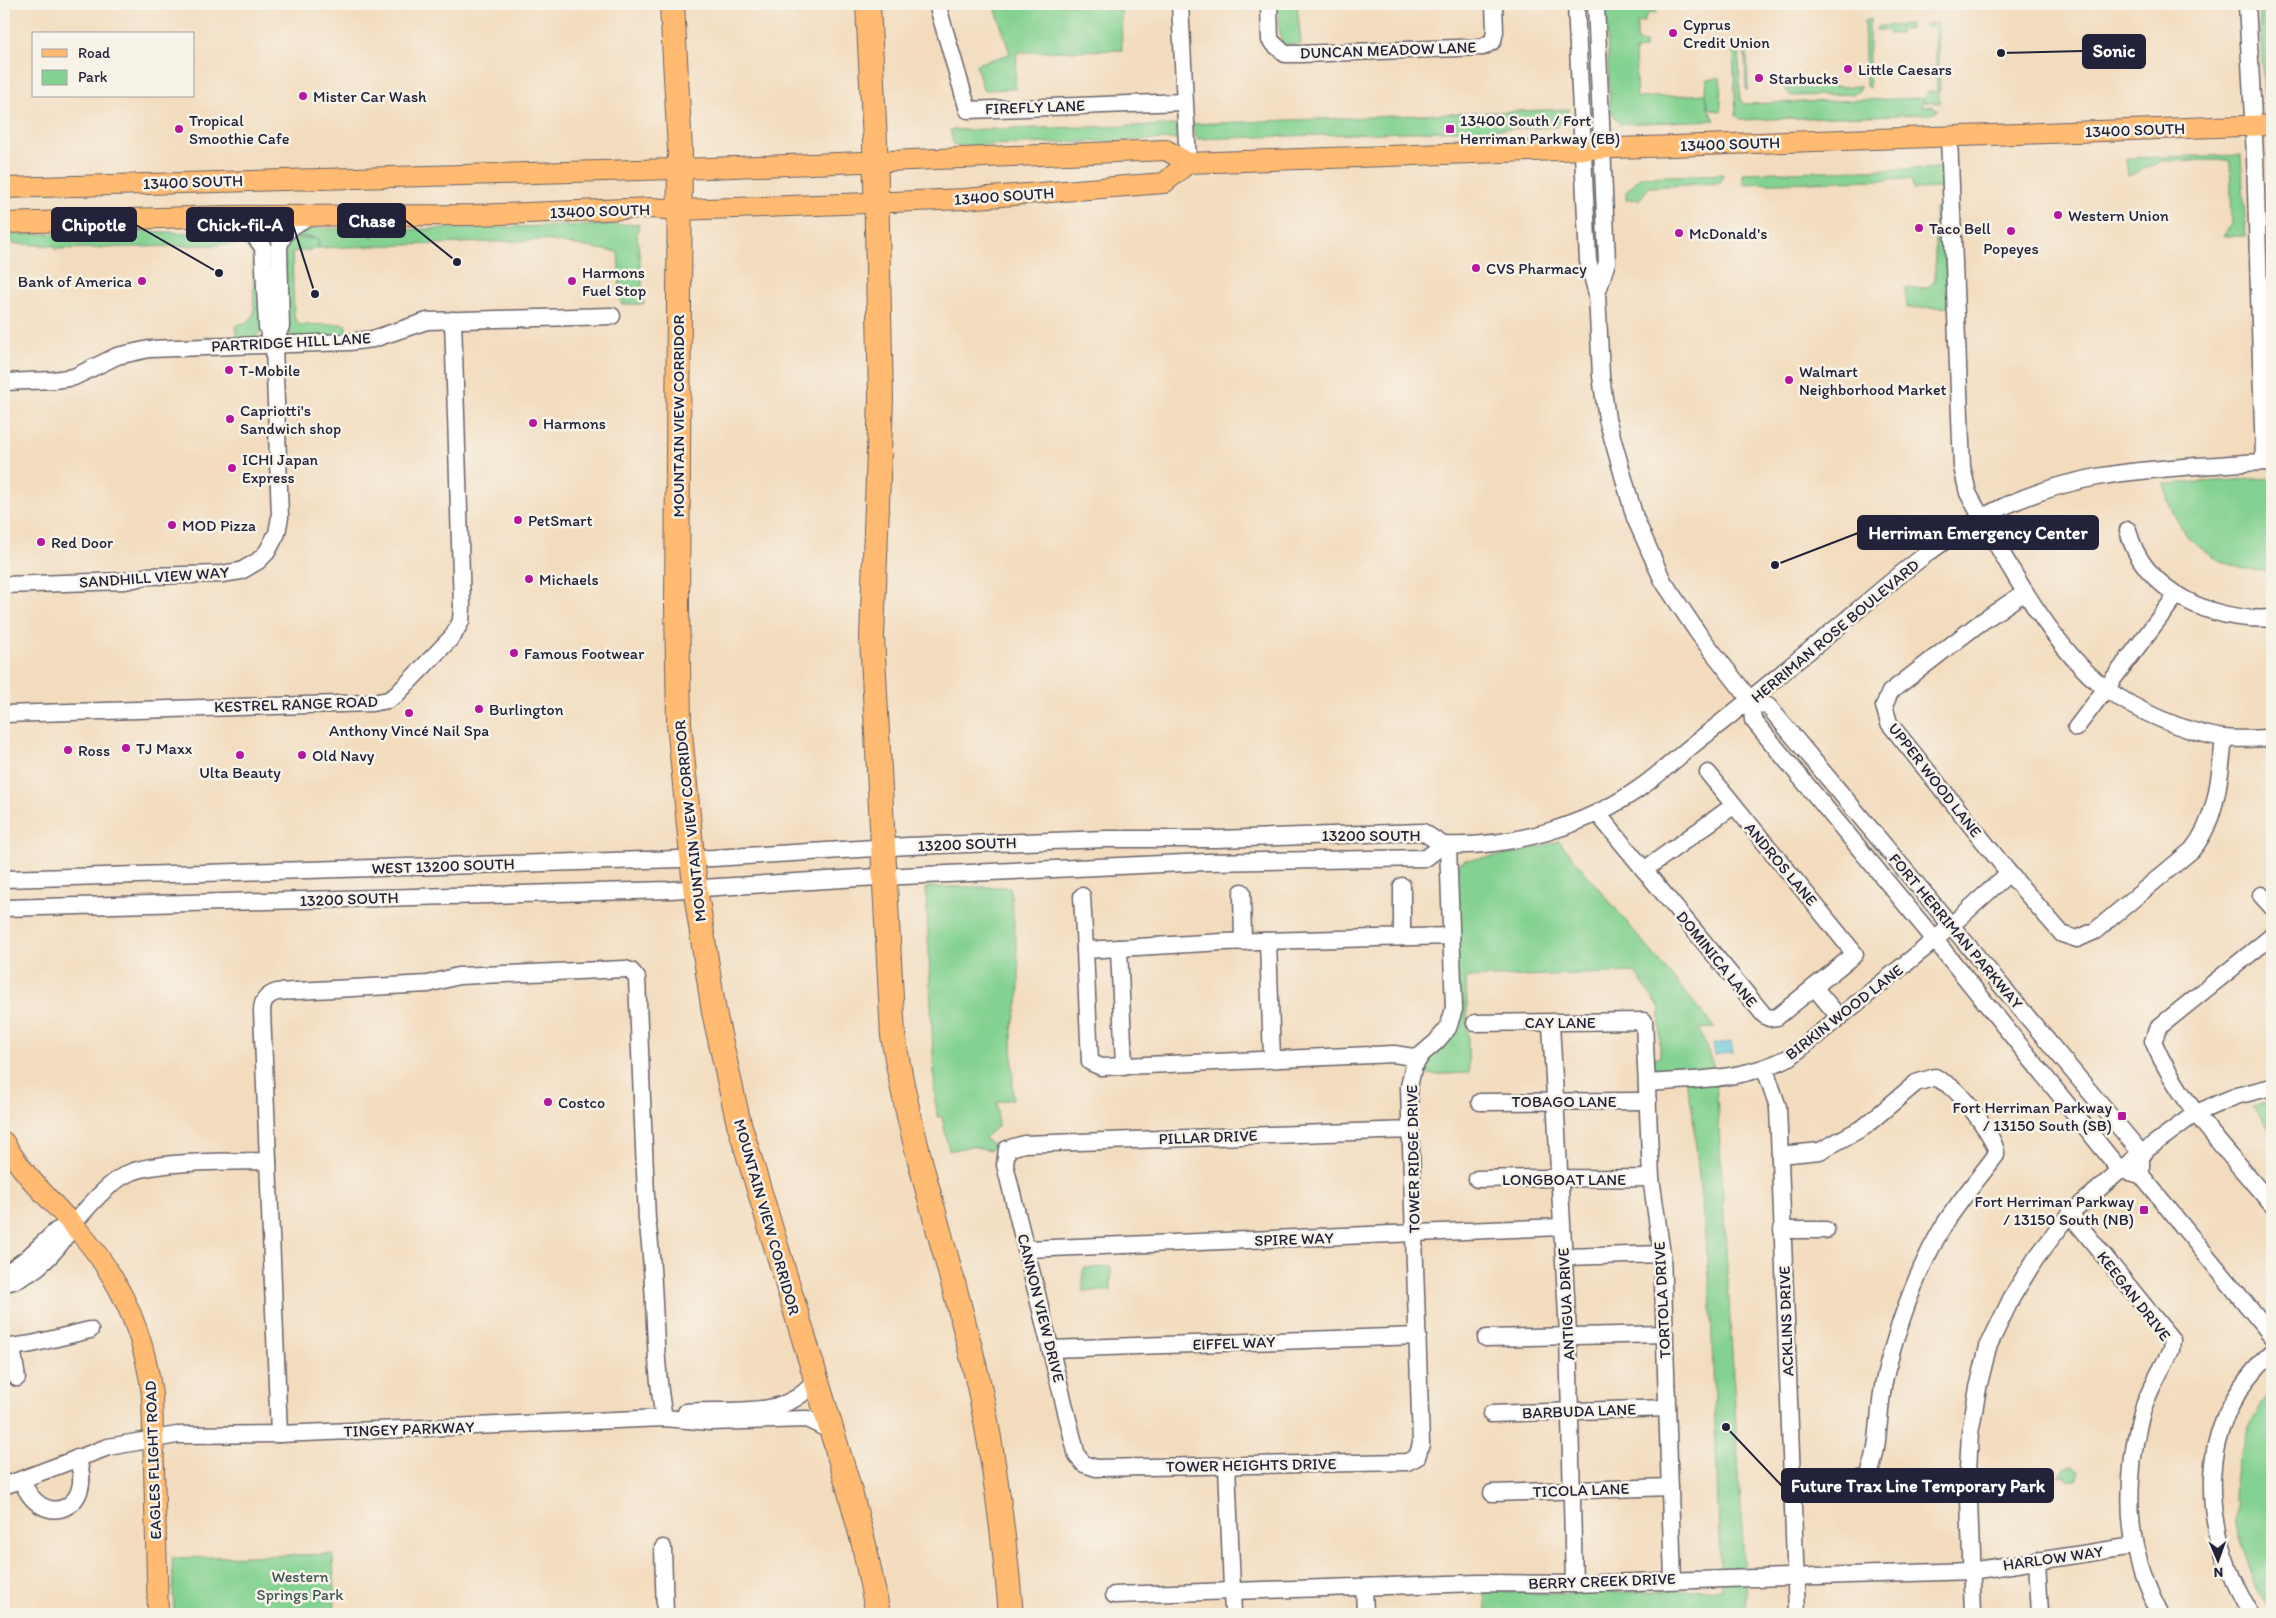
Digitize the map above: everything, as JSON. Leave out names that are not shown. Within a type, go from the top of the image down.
[{"type":"highway","name":"MOUNTAIN VIEW CORRIDOR","points":[[672,4],[679,168],[677,605],[679,713],[695,887],[714,1012],[738,1120],[834,1438],[864,1545],[878,1614]]},
{"type":"highway","points":[[868,4],[875,162],[881,398],[872,637],[888,981],[899,1075],[979,1385],[1003,1527],[1011,1614]]},
{"type":"main road","name":"13400 SOUTH","points":[[4,188],[875,162],[1166,150],[1188,163],[2262,126]]},
{"type":"main road","name":"13400 SOUTH","points":[[4,223],[223,216],[475,215],[651,208],[678,210],[964,199],[1164,183],[1188,163]]},
{"type":"main road","name":"EAGLES FLIGHT ROAD","points":[[4,1142],[29,1179],[73,1224],[109,1270],[131,1312],[143,1345],[150,1378],[154,1438],[158,1614]]},
{"type":"street","name":"FIREFLY LANE","points":[[937,4],[968,110],[1183,102]]},
{"type":"street","points":[[1180,4],[1183,102],[1188,163]]},
{"type":"street","name":"DUNCAN MEADOW LANE","points":[[1269,4],[1270,40],[1276,48],[1285,54],[1483,47],[1492,41],[1494,36],[1494,4]]},
{"type":"street","points":[[1576,4],[1593,148]]},
{"type":"street","points":[[1593,148],[1596,4]]},
{"type":"street","points":[[2247,4],[2262,126],[2268,462]]},
{"type":"street","points":[[1949,136],[1962,467],[1968,493],[2025,592],[2060,640],[2088,672],[2106,688],[2142,710],[2186,729],[2224,738],[2272,738]]},
{"type":"street","name":"FORT HERRIMAN PARKWAY","points":[[1593,148],[1588,261],[1597,294],[1601,376],[1607,418],[1635,518],[1663,581],[1698,633],[1751,701],[1753,720],[1935,940],[2131,1161]]},
{"type":"street","name":"SANDHILL VIEW WAY","points":[[274,345],[281,326],[278,256],[281,238],[290,226],[314,215]]},
{"type":"street","name":"SANDHILL VIEW WAY","points":[[4,585],[125,581],[148,576],[228,573],[241,571],[258,561],[272,545],[280,525],[280,517],[274,345],[267,327],[263,247],[251,232],[223,216]]},
{"type":"street","name":"PARTRIDGE HILL LANE","points":[[4,382],[54,380],[83,375],[117,356],[137,350],[367,340],[420,322],[612,316]]},
{"type":"street","name":"KESTREL RANGE ROAD","points":[[4,714],[372,704],[388,700],[396,695],[453,636],[461,621],[453,320]]},
{"type":"street","name":"HERRIMAN ROSE BOULEVARD","points":[[1445,846],[1500,842],[1525,837],[1560,828],[1598,814],[1643,786],[1751,701],[1888,585],[1958,533],[2006,505],[2064,482],[2128,471],[2268,462]]},
{"type":"street","points":[[2128,530],[2138,554],[2153,573],[2176,596],[2202,608],[2231,616],[2272,618]]},
{"type":"street","name":"UPPER WOOD LANE","points":[[2025,592],[1977,625],[1890,692],[1884,706],[1889,723],[2009,873],[2062,934],[2077,939],[2096,931],[2192,850],[2201,839],[2212,812],[2224,738]]},
{"type":"street","points":[[2076,728],[2176,596]]},
{"type":"street","name":"FORT HERRIMAN PARKWAY","points":[[1751,701],[1768,706],[1951,925],[2131,1161]]},
{"type":"street","name":"ANDROS LANE","points":[[1708,773],[1855,954]]},
{"type":"street","points":[[1644,870],[1733,806]]},
{"type":"street","name":"DOMINICA LANE","points":[[1598,814],[1764,1015],[1769,1018],[1777,1017],[1855,954]]},
{"type":"street","name":"13200 SOUTH","points":[[883,848],[1106,839],[1216,839],[1423,832],[1445,846],[1426,858],[1206,862],[884,877]]},
{"type":"street","points":[[1298,836],[1298,861]]},
{"type":"street","name":"TOWER RIDGE DRIVE","points":[[1417,1457],[1421,1444],[1409,1087],[1413,1068],[1419,1058],[1448,1028],[1454,1009],[1445,846]]},
{"type":"street","name":"WEST 13200 SOUTH","points":[[4,879],[692,859],[883,848]]},
{"type":"street","name":"BIRKIN WOOD LANE","points":[[1648,1083],[1727,1078],[1765,1069],[1790,1057],[1935,940],[2009,873]]},
{"type":"street","points":[[695,887],[884,877]]},
{"type":"street","points":[[1402,886],[1402,937]]},
{"type":"street","name":"13200 SOUTH","points":[[4,908],[670,890],[695,887]]},
{"type":"street","points":[[1242,892],[1244,942]]},
{"type":"street","points":[[2261,895],[2272,907]]},
{"type":"street","points":[[1082,896],[1090,1062],[1101,1067],[1124,1067],[1394,1054],[1419,1058]]},
{"type":"street","points":[[1085,950],[1268,941],[1451,936]]},
{"type":"street","points":[[2272,936],[2159,1027],[2153,1041],[2163,1064],[2196,1113],[2272,1205]]},
{"type":"street","points":[[1268,941],[1272,1060]]},
{"type":"street","points":[[1118,948],[1124,1067]]},
{"type":"street","points":[[279,1434],[262,1011],[266,999],[272,993],[428,984],[458,976],[631,971],[638,980],[647,1220],[652,1252],[656,1368],[664,1418]]},
{"type":"street","points":[[1814,988],[1839,1017]]},
{"type":"street","name":"CAY LANE","points":[[1475,1023],[1542,1022],[1551,1024],[1644,1021]]},
{"type":"street","name":"TORTOLA DRIVE","points":[[1644,1021],[1651,1178],[1662,1254],[1673,1580]]},
{"type":"street","name":"ANTIGUA DRIVE","points":[[1551,1024],[1558,1179],[1565,1257],[1574,1584]]},
{"type":"street","name":"ACKLINS DRIVE","points":[[1765,1069],[1778,1107],[1797,1614]]},
{"type":"street","points":[[1780,1155],[1820,1151],[1864,1127],[1916,1083],[1935,1077],[1954,1089],[1990,1136],[1997,1150],[1996,1155],[1945,1224],[1920,1270],[1902,1314],[1884,1382],[1875,1460],[1868,1477],[1838,1484],[1792,1486]]},
{"type":"street","points":[[1973,1614],[1968,1470],[1970,1433],[1988,1347],[2012,1297],[2036,1258],[2070,1214],[2131,1161],[2196,1113],[2236,1096],[2272,1087]]},
{"type":"street","name":"TOBAGO LANE","points":[[1480,1102],[1648,1101]]},
{"type":"street","name":"PILLAR DRIVE","points":[[1007,1149],[1024,1144],[1410,1130]]},
{"type":"street","name":"CANNON VIEW DRIVE","points":[[1007,1149],[1005,1165],[1077,1456],[1084,1464]]},
{"type":"street","points":[[4,1282],[17,1279],[38,1266],[59,1246],[73,1224],[113,1183],[137,1170],[152,1166],[268,1161]]},
{"type":"street","points":[[2131,1161],[2272,1336]]},
{"type":"street","name":"LONGBOAT LANE","points":[[1477,1179],[1549,1176],[1558,1179],[1651,1178]]},
{"type":"street","name":"KEEGAN DRIVE","points":[[2070,1214],[2172,1340],[2171,1350],[2143,1408],[2132,1464],[2134,1546],[2149,1593],[2160,1614]]},
{"type":"street","points":[[4,1275],[26,1259],[56,1231],[73,1224]]},
{"type":"street","name":"SPIRE WAY","points":[[1027,1249],[1561,1227]]},
{"type":"street","points":[[1782,1230],[1826,1230]]},
{"type":"street","points":[[1565,1257],[1662,1254]]},
{"type":"street","points":[[17,1378],[8,1347],[90,1330]]},
{"type":"street","points":[[1486,1338],[1568,1334],[1665,1334]]},
{"type":"street","name":"EIFFEL WAY","points":[[1051,1349],[1418,1336]]},
{"type":"street","points":[[2251,1614],[2229,1575],[2221,1548],[2212,1502],[2211,1474],[2224,1416],[2246,1382],[2272,1352]]},
{"type":"street","name":"TINGEY PARKWAY","points":[[664,1418],[694,1411],[777,1407],[800,1397],[815,1380]]},
{"type":"street","name":"BARBUDA LANE","points":[[1491,1414],[1667,1408]]},
{"type":"street","name":"TINGEY PARKWAY","points":[[4,1486],[108,1446],[177,1435],[279,1434],[664,1418],[710,1422],[807,1419],[824,1428],[834,1438]]},
{"type":"street","name":"TOWER HEIGHTS DRIVE","points":[[1084,1464],[1096,1468],[1406,1462],[1417,1457]]},
{"type":"street","points":[[22,1480],[28,1496],[38,1505],[50,1509],[63,1507],[74,1500],[81,1488],[82,1475],[77,1458]]},
{"type":"street","points":[[1227,1465],[1233,1614]]},
{"type":"street","name":"TICOLA LANE","points":[[1492,1493],[1670,1487]]},
{"type":"street","name":"HARLOW WAY","points":[[1971,1571],[2134,1546]]},
{"type":"street","points":[[663,1548],[665,1614]]},
{"type":"street","points":[[2037,1560],[2040,1614]]},
{"type":"street","name":"BERRY CREEK DRIVE","points":[[1114,1595],[1479,1583],[1574,1584],[1971,1571]]},
{"type":"street","points":[[1364,1587],[1365,1614]]},
{"type":"green space","points":[[994,4],[1121,4],[1122,50],[1017,52],[1015,89],[983,90],[976,64],[1010,54]]},
{"type":"green space","points":[[1277,4],[1297,4],[1301,44],[1285,45],[1281,42]]},
{"type":"green space","points":[[1606,4],[1655,4],[1656,13],[1648,14],[1644,22],[1637,23],[1637,42],[1645,43],[1645,49],[1635,50],[1637,98],[1706,94],[1707,79],[1720,78],[1722,94],[1718,94],[1721,95],[1721,112],[1709,108],[1706,95],[1708,108],[1715,120],[1620,124],[1610,110]]},
{"type":"green space","points":[[2259,4],[2269,4],[2272,92],[2264,94]]},
{"type":"green space","points":[[1871,19],[1869,25],[1869,88],[1866,86],[1864,21]]},
{"type":"green space","points":[[1938,23],[1940,91],[1937,91],[1935,27],[1925,27],[1924,24]]},
{"type":"green space","points":[[1910,24],[1910,29],[1900,29],[1900,34],[1889,34],[1888,30],[1876,30],[1879,26]]},
{"type":"green space","points":[[1752,45],[1763,45],[1756,52],[1747,53],[1748,90],[1746,90],[1745,53]]},
{"type":"green space","points":[[1733,46],[1739,46],[1740,99],[1743,104],[1922,98],[1923,106],[1932,106],[1938,110],[1931,114],[1741,120],[1736,115]]},
{"type":"green space","points":[[1861,86],[1858,92],[1852,94],[1791,96],[1784,88]]},
{"type":"green space","points":[[1928,92],[1939,92],[1940,103],[1924,102],[1923,97]]},
{"type":"green space","points":[[1570,109],[1557,127],[1197,139],[1191,124]]},
{"type":"green space","points":[[1178,125],[1176,139],[954,146],[950,130]]},
{"type":"green space","points":[[2241,155],[2246,236],[2223,236],[2232,224],[2230,160],[2162,161],[2128,176],[2126,158]]},
{"type":"green space","points":[[1943,168],[1944,188],[1913,189],[1911,179],[1743,184],[1743,173]]},
{"type":"green space","points":[[1723,174],[1721,183],[1649,187],[1640,199],[1626,200],[1626,192],[1640,177]]},
{"type":"green space","points":[[1940,204],[1944,206],[1948,307],[1907,308],[1905,288],[1928,288],[1935,280],[1935,209]]},
{"type":"green space","points":[[639,224],[637,233],[644,304],[621,304],[618,252],[545,240],[319,248],[319,238],[288,236],[298,228],[371,229],[372,238],[372,233],[385,233],[385,230]]},
{"type":"green space","points":[[257,227],[282,227],[275,255]]},
{"type":"green space","points":[[135,231],[220,234],[220,245],[55,249],[55,246],[4,243],[4,235]]},
{"type":"green space","points":[[221,234],[242,234],[256,241],[263,329],[254,339],[207,341],[204,337],[236,337],[236,325],[248,322],[254,314],[251,250],[241,244],[222,245]]},
{"type":"green space","points":[[289,238],[318,239],[318,249],[292,252],[294,317],[299,325],[346,325],[347,332],[345,336],[294,337],[286,331],[285,244]]},
{"type":"green space","points":[[2272,478],[2272,570],[2240,568],[2225,563],[2198,546],[2177,521],[2169,503],[2164,484]]},
{"type":"green space","points":[[1559,841],[1715,1028],[1699,1029],[1714,1067],[1717,1094],[1747,1614],[1486,1614],[1485,1591],[1564,1594],[1721,1589],[1710,1286],[1692,1108],[1683,1069],[1658,1069],[1652,1064],[1652,1058],[1660,1057],[1660,1009],[1635,972],[1466,978],[1469,1073],[1418,1075],[1419,1068],[1452,1032],[1455,873],[1458,865],[1465,860],[1513,854]]},
{"type":"green space","points":[[926,887],[1010,887],[1019,968],[1019,997],[1012,1030],[1013,1099],[997,1102],[998,1126],[984,1138],[994,1146],[990,1150],[971,1146],[949,1151],[942,1117],[938,1117],[935,1101]]},
{"type":"green space","points":[[2272,1103],[2272,1130],[2252,1107]]},
{"type":"green space","points":[[1111,1267],[1111,1291],[1083,1291],[1083,1268]]},
{"type":"green space","points":[[2272,1388],[2272,1611],[2256,1590],[2242,1549],[2237,1524],[2237,1500],[2234,1499],[2237,1470],[2244,1441],[2256,1413]]},
{"type":"green space","points":[[2071,1466],[2079,1471],[2076,1480],[2068,1481],[2064,1475],[2059,1476],[2063,1468]]},
{"type":"green space","name":"Western Springs Park","points":[[333,1554],[335,1614],[174,1614],[172,1558]]},
{"type":"water","points":[[1731,1042],[1733,1052],[1715,1055],[1713,1044]]},
{"type":"place","name":"Cyprus Credit Union","points":[[1673,33]]},
{"type":"place","name":"Sonic","points":[[2001,53]]},
{"type":"place","name":"Little Caesars","points":[[1848,69]]},
{"type":"place","name":"Starbucks","points":[[1759,78]]},
{"type":"place","name":"Mister Car Wash","points":[[303,96]]},
{"type":"place","name":"Tropical Smoothie Cafe","points":[[179,129]]},
{"type":"place","name":"13400 South / Fort Herriman Parkway (EB)","points":[[1450,129]]},
{"type":"place","name":"Western Union","points":[[2058,215]]},
{"type":"place","name":"Taco Bell","points":[[1919,228]]},
{"type":"place","name":"Popeyes","points":[[2011,231]]},
{"type":"place","name":"McDonald's","points":[[1679,233]]},
{"type":"place","name":"Chase","points":[[457,262]]},
{"type":"place","name":"CVS Pharmacy","points":[[1476,268]]},
{"type":"place","name":"Chipotle","points":[[219,273]]},
{"type":"place","name":"Bank of America","points":[[142,281]]},
{"type":"place","name":"Harmons Fuel Stop","points":[[572,281]]},
{"type":"place","name":"Chick-fil-A","points":[[315,294]]},
{"type":"place","name":"T-Mobile","points":[[229,370]]},
{"type":"place","name":"Walmart Neighborhood Market","points":[[1789,380]]},
{"type":"place","name":"Capriotti's Sandwich shop","points":[[230,419]]},
{"type":"place","name":"Harmons","points":[[533,423]]},
{"type":"place","name":"ICHI Japan Express","points":[[232,468]]},
{"type":"place","name":"PetSmart","points":[[518,520]]},
{"type":"place","name":"MOD Pizza","points":[[172,525]]},
{"type":"place","name":"Red Door","points":[[41,542]]},
{"type":"place","name":"Herriman Emergency Center","points":[[1775,565]]},
{"type":"place","name":"Michaels","points":[[529,579]]},
{"type":"place","name":"Famous Footwear","points":[[514,653]]},
{"type":"place","name":"Burlington","points":[[479,709]]},
{"type":"place","name":"Anthony Vincé Nail Spa","points":[[409,713]]},
{"type":"place","name":"TJ Maxx","points":[[126,748]]},
{"type":"place","name":"Ross","points":[[68,750]]},
{"type":"place","name":"Ulta Beauty","points":[[240,755]]},
{"type":"place","name":"Old Navy","points":[[302,755]]},
{"type":"place","name":"Costco","points":[[548,1102]]},
{"type":"place","name":"Fort Herriman Parkway / 13150 South (SB)","points":[[2122,1116]]},
{"type":"place","name":"Fort Herriman Parkway / 13150 South (NB)","points":[[2144,1210]]},
{"type":"place","name":"Future Trax Line Temporary Park","points":[[1726,1427]]}]
